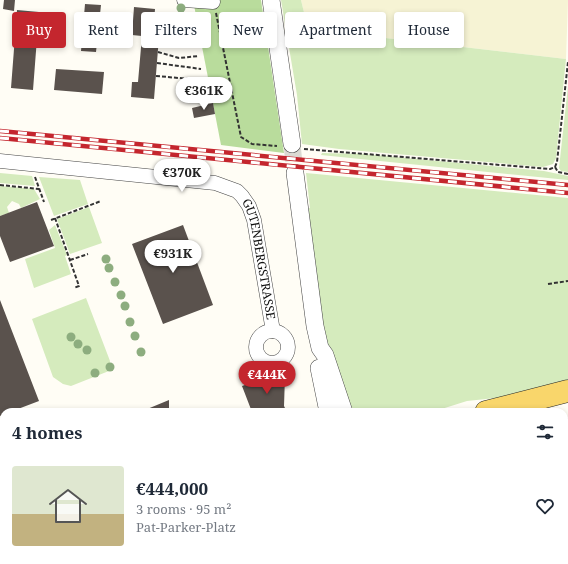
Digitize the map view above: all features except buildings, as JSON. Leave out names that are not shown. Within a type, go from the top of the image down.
[{"type":"main road","points":[[502,408],[568,391]]},
{"type":"street","points":[[184,0],[213,2]]},
{"type":"street","points":[[271,0],[290,146]]},
{"type":"street","name":"GUTENBERGSTRASSE","points":[[0,161],[215,183],[237,192],[246,201],[254,220],[273,331]]},
{"type":"street","points":[[296,173],[313,312],[320,348],[325,355],[343,408]]},
{"type":"street","points":[[320,348],[318,356],[319,365],[327,408]]},
{"type":"path","points":[[213,2],[241,137],[252,144],[386,154],[543,169],[555,167]]},
{"type":"path","points":[[158,52],[179,58],[199,56]]},
{"type":"path","points":[[555,167],[557,162],[568,62]]},
{"type":"path","points":[[157,63],[201,69]]},
{"type":"path","points":[[156,76],[202,80]]},
{"type":"path","points":[[31,164],[44,202]]},
{"type":"path","points":[[555,167],[558,172],[568,174]]},
{"type":"path","points":[[0,185],[39,189]]},
{"type":"path","points":[[51,220],[101,201]]},
{"type":"path","points":[[55,218],[79,286],[74,288]]},
{"type":"path","points":[[70,260],[88,254]]},
{"type":"path","points":[[548,284],[568,281]]},
{"type":"shaded area","points":[[301,0],[568,0],[566,59],[464,47],[464,12],[394,12],[394,39],[386,38],[386,12],[304,12]]},
{"type":"green space","points":[[193,0],[261,0],[263,12],[219,12],[219,48],[268,48],[284,153],[221,145],[202,48],[211,48],[211,12],[195,12]]},
{"type":"green space","points":[[281,0],[301,0],[304,12],[285,12],[285,24]]},
{"type":"green space","points":[[386,38],[394,39],[394,48],[464,47],[566,59],[556,158],[553,164],[543,167],[339,149],[302,144],[297,95],[289,48],[386,48]]},
{"type":"green space","points":[[568,86],[568,172],[561,171],[559,168]]},
{"type":"green space","points":[[322,153],[363,154],[544,171],[568,176],[568,180],[321,155]]},
{"type":"green space","points":[[0,173],[32,176],[35,186],[0,183]]},
{"type":"green space","points":[[306,173],[568,198],[568,383],[505,397],[467,401],[445,408],[351,408],[344,400],[332,362],[324,329],[306,209],[310,208]]},
{"type":"green space","points":[[39,177],[80,180],[88,204],[54,216]]},
{"type":"green space","points":[[0,186],[34,189],[40,199],[21,208],[19,204],[12,201],[7,207],[9,213],[0,216]]},
{"type":"green space","points":[[89,207],[102,243],[70,254],[57,219]]},
{"type":"green space","points":[[55,225],[67,255],[65,256],[71,274],[34,288],[25,259],[55,248],[49,230]]},
{"type":"green space","points":[[86,298],[110,361],[109,371],[71,386],[63,384],[53,377],[32,319]]},
{"type":"tunnel","points":[[292,144],[295,173]]},
{"type":"railway","points":[[0,131],[568,185]]},
{"type":"railway","points":[[0,138],[568,193]]}]
